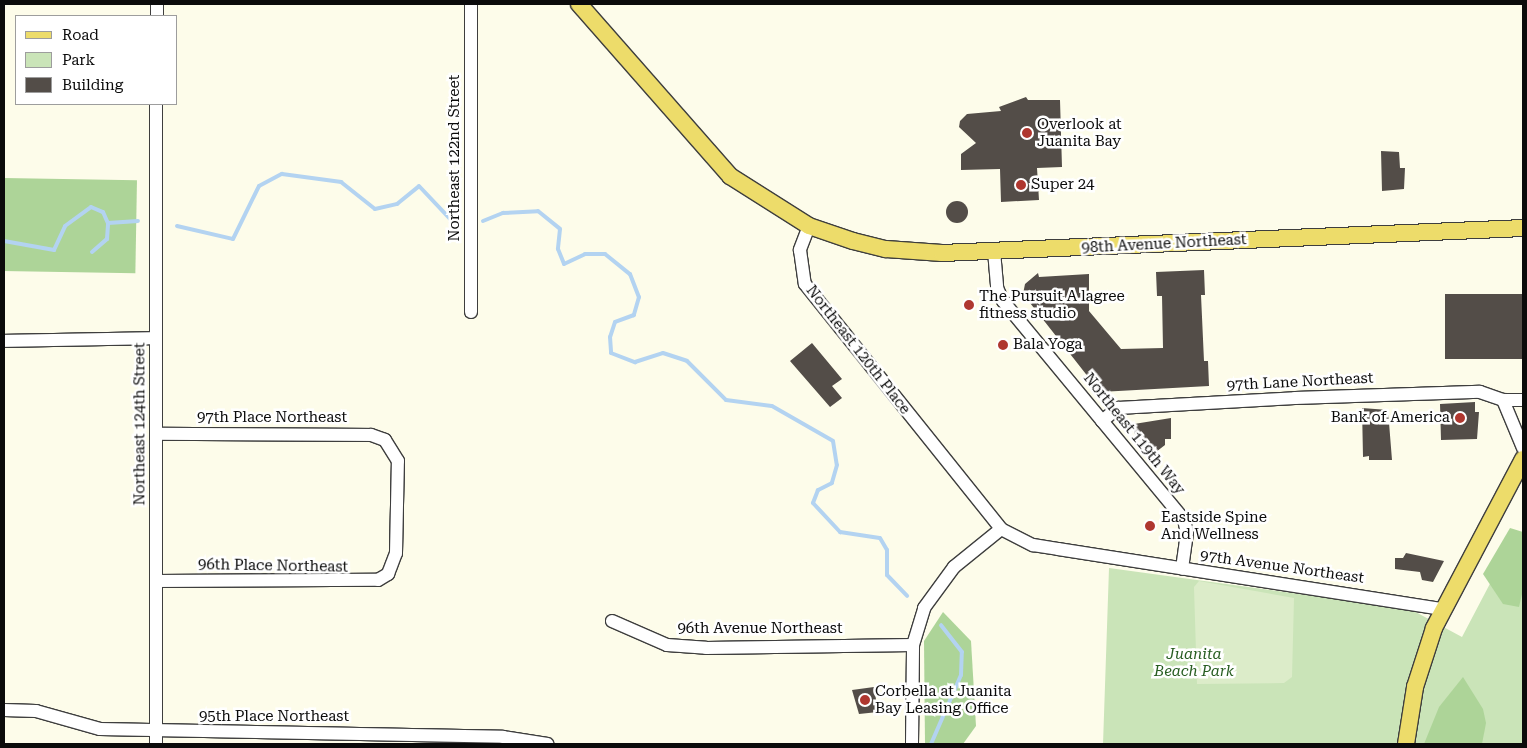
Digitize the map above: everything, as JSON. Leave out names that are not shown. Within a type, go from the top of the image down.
[{"type":"main road","points":[[579,4],[730,176],[809,226]]},
{"type":"main road","name":"98th Avenue Northeast","points":[[809,226],[886,249],[994,252],[1523,228]]},
{"type":"main road","points":[[1406,744],[1418,677],[1442,609],[1523,459]]},
{"type":"street","name":"Northeast 122nd Street","points":[[471,4],[471,312]]},
{"type":"street","name":"Northeast 124th Street","points":[[156,105],[156,738]]},
{"type":"street","name":"Northeast 120th Place","points":[[809,226],[800,250],[805,284],[1001,529]]},
{"type":"street","name":"Northeast 119th Way","points":[[994,252],[997,288],[1003,301],[1184,520],[1187,533],[1182,569]]},
{"type":"street","points":[[4,341],[156,338]]},
{"type":"street","name":"97th Lane Northeast","points":[[1102,421],[1118,408],[1295,398],[1480,392],[1503,400],[1523,400]]},
{"type":"street","points":[[1503,400],[1523,448]]},
{"type":"street","name":"97th Place Northeast","points":[[156,434],[370,434],[385,440],[398,461],[396,553],[388,574]]},
{"type":"street","points":[[912,744],[913,645],[924,608],[954,567],[1001,529]]},
{"type":"street","name":"97th Avenue Northeast","points":[[1001,529],[1032,545],[1442,609]]},
{"type":"street","name":"96th Place Northeast","points":[[156,581],[365,583],[388,574]]},
{"type":"street","name":"96th Avenue Northeast","points":[[612,621],[667,645],[706,648],[913,645]]},
{"type":"street","name":"95th Place Northeast","points":[[4,710],[36,711],[100,729],[156,738],[503,737],[547,744]]},
{"type":"green space","points":[[4,178],[137,180],[135,273],[4,271]]},
{"type":"green space","points":[[1510,528],[1523,532],[1523,590],[1519,607],[1503,604],[1483,574]]},
{"type":"green space","name":"Juanita Beach Park","points":[[1515,536],[1523,541],[1523,744],[1103,744],[1109,568],[1410,609],[1462,637]]},
{"type":"green space","points":[[1199,581],[1294,598],[1292,677],[1284,683],[1197,684],[1194,587]]},
{"type":"green space","points":[[943,612],[971,641],[976,726],[963,744],[925,744],[924,641]]},
{"type":"green space","points":[[1463,677],[1483,709],[1486,723],[1482,744],[1424,744],[1439,707]]},
{"type":"building","name":"Overlook at Juanita Bay","points":[[1026,97],[1028,100],[1060,100],[1062,167],[1037,168],[1039,200],[1001,202],[1000,169],[961,170],[961,154],[976,143],[959,127],[960,121],[967,114],[1001,111],[999,107]]},
{"type":"building","points":[[1381,151],[1399,152],[1400,168],[1405,168],[1404,189],[1382,191]]},
{"type":"building","points":[[957,201],[965,204],[968,212],[965,220],[957,223],[949,220],[946,212],[949,204]]},
{"type":"building","points":[[1204,270],[1205,295],[1201,295],[1204,361],[1208,361],[1209,386],[1100,392],[1023,294],[1025,284],[1038,273],[1039,277],[1089,274],[1089,311],[1121,349],[1163,348],[1162,296],[1157,296],[1156,272]]},
{"type":"building","points":[[1445,294],[1523,294],[1523,359],[1445,359]]},
{"type":"building","points":[[812,343],[842,379],[832,386],[842,398],[830,407],[790,361]]},
{"type":"building","name":"Bank of America","points":[[1475,402],[1475,412],[1479,412],[1477,439],[1441,440],[1440,404]]},
{"type":"building","points":[[1362,408],[1388,410],[1392,460],[1369,460],[1369,456],[1363,457]]},
{"type":"building","points":[[1171,418],[1171,439],[1165,439],[1165,445],[1152,455],[1134,433],[1134,424]]},
{"type":"building","points":[[1406,553],[1444,561],[1433,582],[1422,580],[1420,572],[1395,569],[1395,558],[1403,558]]},
{"type":"building","name":"Corbella at Juanita Bay Leasing Office","points":[[874,687],[878,712],[859,714],[852,690]]},
{"type":"waterway","points":[[177,226],[233,239],[259,186],[282,174],[341,182],[375,209],[397,204],[419,186],[451,220]]},
{"type":"waterway","points":[[4,241],[54,250],[65,226],[91,207],[103,212],[108,223],[138,221]]},
{"type":"waterway","points":[[483,221],[503,213],[538,211],[560,229],[558,249],[564,264],[585,254],[605,254],[630,274],[639,297],[634,315],[615,322],[610,337],[611,353],[635,362],[663,353],[687,361],[726,400],[772,406],[833,441],[837,465],[832,483],[818,490],[813,503],[840,532],[880,538],[887,550],[887,575],[907,596]]},
{"type":"waterway","points":[[92,252],[107,239],[108,223]]},
{"type":"waterway","points":[[931,744],[961,675],[962,652],[941,625]]},
{"type":"place","name":"Overlook at Juanita Bay","points":[[1027,133]]},
{"type":"place","name":"Super 24","points":[[1021,185]]},
{"type":"place","name":"The Pursuit A lagree fitness studio","points":[[969,305]]},
{"type":"place","name":"Bala Yoga","points":[[1003,345]]},
{"type":"place","name":"Bank of America","points":[[1460,418]]},
{"type":"place","name":"Eastside Spine And Wellness","points":[[1150,526]]},
{"type":"place","name":"Corbella at Juanita Bay Leasing Office","points":[[865,700]]}]
